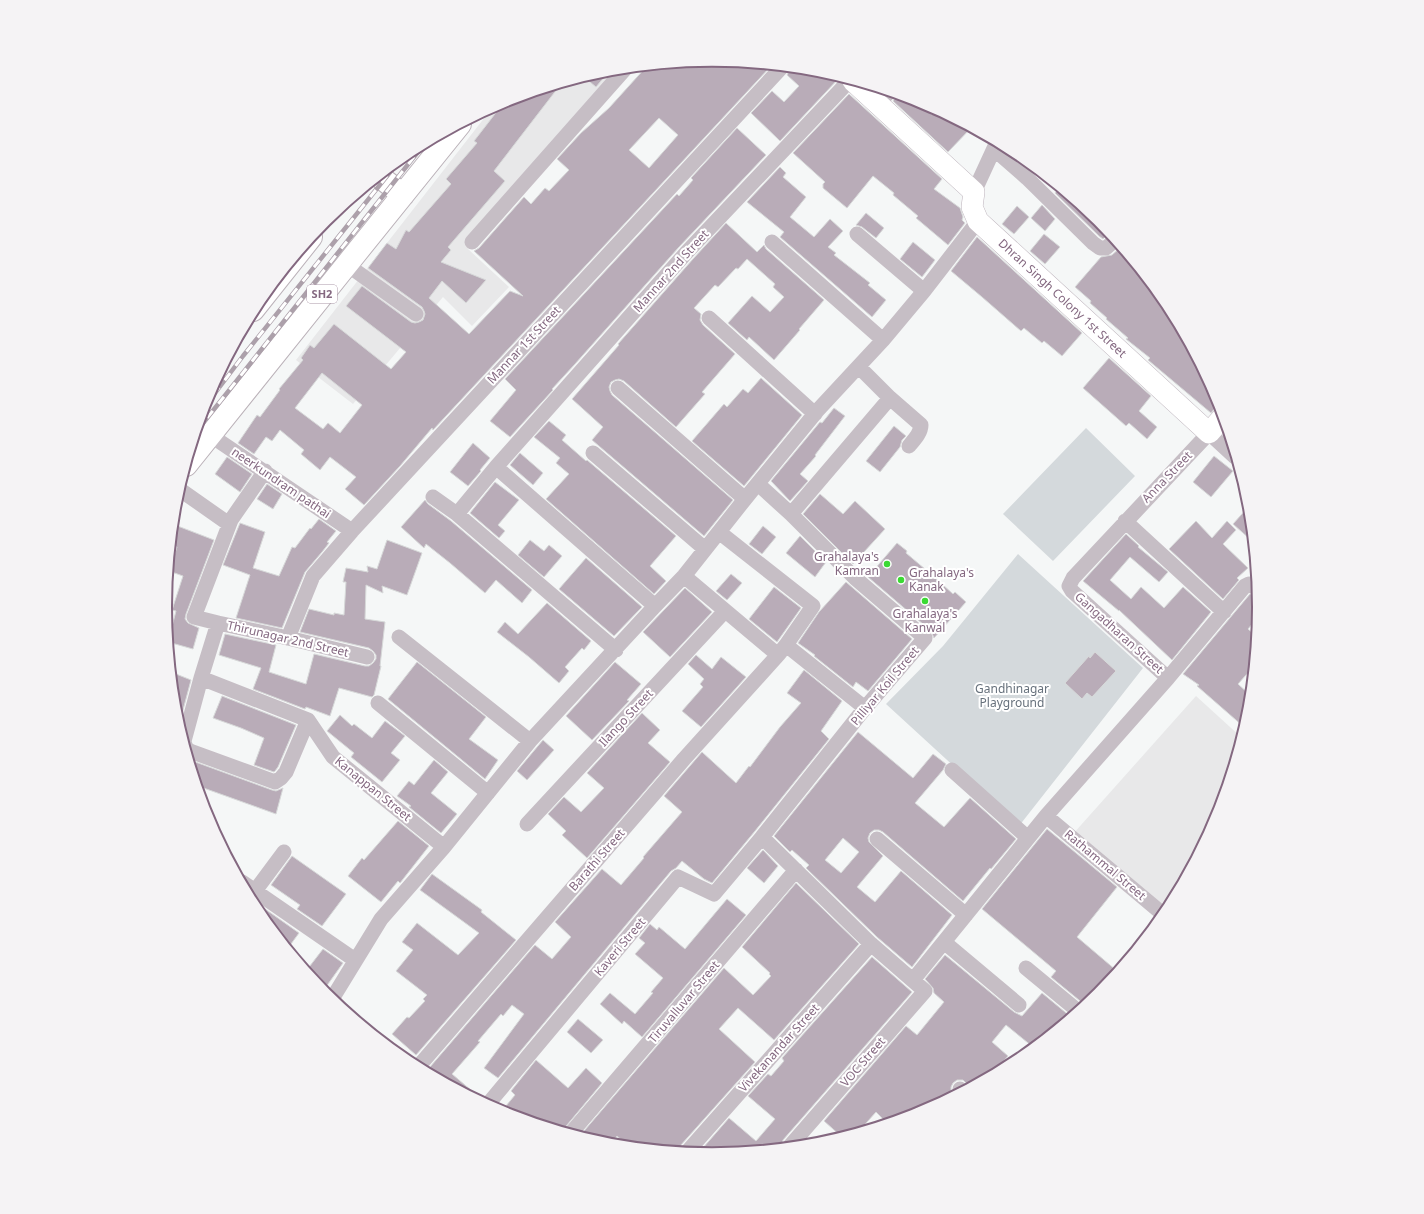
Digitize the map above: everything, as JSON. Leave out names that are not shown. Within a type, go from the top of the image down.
[{"type":"main road","name":"SH2","points":[[193,456],[346,264],[452,134]]},
{"type":"main road","points":[[383,179],[403,195]]},
{"type":"street","name":"Mannar 1st Street","points":[[288,638],[313,576],[352,531],[778,72]]},
{"type":"street","points":[[472,242],[619,75]]},
{"type":"street","name":"Mannar 2nd Street","points":[[457,514],[496,466],[686,253],[847,84]]},
{"type":"street","points":[[872,91],[884,98],[974,192]]},
{"type":"street","points":[[335,994],[381,919],[444,847],[530,740],[684,576],[815,414],[883,340],[924,291],[978,221],[972,207],[974,192],[994,147]]},
{"type":"street","points":[[1001,151],[1093,243],[1100,248],[1106,248],[1111,243]]},
{"type":"street","name":"Dhran Singh Colony 1st Street","points":[[978,221],[1209,433]]},
{"type":"street","points":[[857,234],[924,291]]},
{"type":"street","points":[[772,242],[883,340]]},
{"type":"street","points":[[346,264],[416,314]]},
{"type":"street","points":[[709,318],[815,414]]},
{"type":"street","points":[[859,367],[890,398],[921,425],[921,429],[909,446]]},
{"type":"street","points":[[618,388],[745,499]]},
{"type":"street","points":[[791,514],[890,398]]},
{"type":"street","points":[[1219,422],[1209,433],[1229,450]]},
{"type":"street","name":"Anna Street","points":[[1125,521],[1209,433]]},
{"type":"street","name":"neerkundram pathai","points":[[210,435],[352,531]]},
{"type":"street","points":[[593,453],[705,549]]},
{"type":"street","points":[[496,466],[655,606]]},
{"type":"street","points":[[218,623],[194,617],[229,524],[265,471]]},
{"type":"street","name":"Pilliyar Koil Street","points":[[758,484],[791,514],[855,578],[925,638],[864,708],[762,837]]},
{"type":"street","points":[[184,492],[229,524]]},
{"type":"street","points":[[433,497],[457,514],[616,650]]},
{"type":"street","points":[[1125,521],[1224,612]]},
{"type":"street","name":"Gangadharan Street","points":[[913,980],[1046,816],[1168,678],[1072,591],[1069,586],[1073,578],[1125,521]]},
{"type":"street","name":"Barathi Street","points":[[422,1062],[679,766],[782,650],[813,606],[719,532]]},
{"type":"street","points":[[684,576],[725,611],[864,708]]},
{"type":"street","points":[[1168,678],[1244,586],[1249,584],[1251,586]]},
{"type":"street","name":"Ilango Street","points":[[527,824],[725,611]]},
{"type":"street","name":"Thirunagar 2nd Street","points":[[187,732],[218,623],[367,657]]},
{"type":"street","points":[[399,637],[530,740]]},
{"type":"street","points":[[191,752],[275,782],[282,778],[286,772],[308,720],[201,678]]},
{"type":"street","points":[[378,704],[488,793]]},
{"type":"street","name":"Kanappan Street","points":[[308,720],[333,757],[444,847]]},
{"type":"street","points":[[952,770],[1028,838]]},
{"type":"street","name":"Rathammal Street","points":[[1046,816],[1159,910]]},
{"type":"street","points":[[762,837],[871,944],[913,980]]},
{"type":"street","name":"Kaveri Street","points":[[492,1100],[678,877],[714,894],[762,837]]},
{"type":"street","points":[[877,840],[966,915]]},
{"type":"street","points":[[255,891],[284,852]]},
{"type":"street","name":"Tiruvalluvar Street","points":[[575,1130],[796,870]]},
{"type":"street","points":[[251,888],[355,960]]},
{"type":"street","points":[[944,942],[1019,1005]]},
{"type":"street","name":"Vivekanandar Street","points":[[692,1146],[871,944]]},
{"type":"street","points":[[1026,968],[1074,1008]]},
{"type":"street","name":"VOC Street","points":[[795,1140],[925,991],[913,980]]},
{"type":"shaded area","points":[[620,75],[468,249],[509,287],[472,326],[443,297],[353,404],[296,360],[485,118],[505,108],[572,85]]},
{"type":"shaded area","points":[[1196,696],[1237,733],[1223,781],[1211,814],[1180,877],[1162,905],[1073,834]]},
{"type":"green space","points":[[1086,428],[1135,476],[1053,561],[1003,514]]},
{"type":"green space","name":"Gandhinagar Playground","points":[[1018,554],[1143,668],[1019,826],[886,704],[943,646]]},
{"type":"building","points":[[712,67],[767,70],[433,430],[432,428],[364,505],[345,489],[356,477],[330,457],[320,470],[301,454],[304,450],[280,430],[272,441],[266,437],[254,454],[238,443],[257,415],[260,417],[280,390],[279,389],[303,360],[301,358],[310,345],[314,348],[334,324],[391,369],[406,352],[346,306],[362,286],[411,322],[415,323],[423,320],[425,314],[422,307],[368,268],[387,243],[396,249],[406,230],[409,232],[451,184],[446,179],[477,143],[474,141],[496,112],[556,90],[494,171],[505,181],[448,247],[451,250],[441,262],[486,280],[466,303],[442,281],[429,298],[469,334],[510,291],[523,296],[474,251],[479,248],[524,197],[531,204],[545,188],[549,191],[569,170],[557,159],[581,133],[609,108],[642,72],[677,68]],"holes":[[[659,118],[678,135],[649,168],[629,150]],[[322,373],[362,405],[340,433],[328,423],[323,429],[295,408]]]},
{"type":"building","points":[[788,73],[836,81],[780,141],[751,113],[772,91],[784,102],[799,86],[787,75]]},
{"type":"building","points":[[604,78],[596,87],[589,81]]},
{"type":"building","points":[[849,94],[942,179],[934,189],[960,208],[963,217],[962,220],[965,223],[948,245],[916,218],[918,216],[893,195],[894,193],[873,176],[847,208],[823,188],[823,184],[825,182],[793,153]]},
{"type":"building","points":[[894,99],[919,108],[968,132],[948,152],[893,101]]},
{"type":"building","points":[[737,128],[766,155],[679,247],[510,437],[490,421],[516,390],[505,379],[677,194],[679,196],[693,180],[691,178]]},
{"type":"building","points":[[780,167],[786,173],[783,177],[806,197],[790,217],[814,237],[830,219],[843,231],[828,247],[836,253],[834,255],[870,283],[868,285],[886,300],[872,317],[780,237],[784,232],[747,202]]},
{"type":"building","points":[[1056,191],[1068,201],[1105,237],[1103,239],[1099,236],[1055,193]]},
{"type":"building","points":[[1042,205],[1055,219],[1045,231],[1031,218]]},
{"type":"building","points":[[1017,206],[1029,217],[1014,234],[1002,224]]},
{"type":"building","points":[[866,213],[884,228],[876,238],[862,227],[856,225]]},
{"type":"building","points":[[726,223],[757,252],[764,245],[766,249],[824,300],[774,360],[749,337],[747,340],[728,323],[752,296],[770,312],[784,297],[773,287],[775,284],[747,259],[718,287],[715,285],[694,308],[701,314],[700,320],[703,325],[735,354],[702,392],[705,394],[676,427],[624,381],[619,379],[615,380],[611,382],[609,387],[612,395],[733,500],[704,536],[592,440],[603,427],[572,399],[619,345],[618,344]]},
{"type":"building","points":[[1044,234],[1060,247],[1045,264],[1030,251]]},
{"type":"building","points":[[977,237],[1082,333],[1062,356],[1044,341],[1042,343],[1024,328],[1021,331],[951,271]]},
{"type":"building","points":[[913,242],[935,260],[922,277],[900,259]]},
{"type":"building","points":[[1118,251],[1161,307],[1180,337],[1211,400],[1214,409],[1211,413],[1148,360],[1150,358],[1126,339],[1128,338],[1106,319],[1107,318],[1090,303],[1091,301],[1075,287],[1101,257],[1112,255]]},
{"type":"building","points":[[1109,358],[1151,396],[1139,411],[1157,427],[1147,439],[1129,423],[1126,426],[1083,388]]},
{"type":"building","points":[[761,378],[802,415],[744,486],[692,441],[724,404],[727,407],[743,389],[748,393]]},
{"type":"building","points":[[834,408],[845,416],[815,455],[816,456],[800,474],[808,481],[790,501],[771,481],[820,422],[822,423]]},
{"type":"building","points":[[549,421],[566,435],[562,440],[676,536],[650,566],[666,581],[654,594],[546,499],[569,474],[556,463],[560,458],[534,437]]},
{"type":"building","points":[[894,426],[906,436],[902,440],[900,447],[880,472],[866,461]]},
{"type":"building","points":[[473,443],[490,458],[468,486],[450,472]]},
{"type":"building","points":[[520,453],[543,473],[533,485],[510,465]]},
{"type":"building","points":[[1214,456],[1233,471],[1211,497],[1193,482]]},
{"type":"building","points":[[227,457],[252,474],[240,492],[215,474]]},
{"type":"building","points":[[495,482],[519,500],[498,525],[505,531],[499,538],[470,513]]},
{"type":"building","points":[[267,484],[282,494],[273,509],[257,499]]},
{"type":"building","points":[[820,494],[843,514],[855,501],[885,529],[853,564],[803,514]]},
{"type":"building","points":[[425,500],[532,590],[522,603],[496,580],[485,593],[426,544],[424,548],[401,527]]},
{"type":"building","points":[[1243,512],[1247,536],[1233,524]]},
{"type":"building","points":[[319,519],[336,531],[327,542],[329,543],[305,572],[282,628],[236,618],[250,575],[223,565],[240,523],[265,532],[253,568],[279,576],[292,547],[295,548]]},
{"type":"building","points":[[1196,521],[1212,538],[1227,521],[1236,530],[1223,544],[1248,568],[1237,578],[1239,580],[1223,599],[1169,549]]},
{"type":"building","points":[[179,526],[214,540],[185,619],[188,623],[199,628],[193,649],[173,643],[173,625],[176,611],[172,610],[183,576],[173,572]]},
{"type":"building","points":[[763,526],[776,537],[762,554],[749,544]]},
{"type":"building","points":[[1126,534],[1139,546],[1138,547],[1168,572],[1159,582],[1130,557],[1110,580],[1131,599],[1141,587],[1164,608],[1183,587],[1211,612],[1172,660],[1119,610],[1083,581]]},
{"type":"building","points":[[800,536],[826,562],[815,577],[786,553]]},
{"type":"building","points":[[387,540],[422,553],[407,595],[382,586],[383,593],[366,585],[365,619],[385,622],[381,666],[374,695],[372,697],[339,688],[330,716],[306,707],[305,709],[253,689],[261,668],[219,655],[225,634],[276,645],[269,672],[306,684],[314,654],[369,666],[376,659],[376,655],[369,648],[300,632],[309,609],[334,615],[334,613],[344,615],[346,582],[343,582],[346,568],[368,572],[367,566],[377,569]]},
{"type":"building","points":[[530,540],[544,551],[549,545],[562,556],[544,577],[518,555]]},
{"type":"building","points":[[897,543],[907,551],[906,553],[953,594],[955,592],[966,602],[934,638],[931,631],[868,577]]},
{"type":"building","points":[[586,558],[642,607],[614,636],[559,589]]},
{"type":"building","points":[[731,574],[742,583],[727,600],[716,591]]},
{"type":"building","points":[[846,582],[912,639],[868,691],[856,682],[853,687],[814,656],[815,655],[798,643],[819,612]]},
{"type":"building","points":[[774,587],[801,608],[777,642],[749,619]]},
{"type":"building","points":[[685,588],[712,612],[670,657],[643,632]]},
{"type":"building","points":[[1250,594],[1252,594],[1251,625],[1248,629],[1251,632],[1251,642],[1247,673],[1238,684],[1245,690],[1239,723],[1197,686],[1199,685],[1183,674]]},
{"type":"building","points":[[547,603],[591,641],[584,650],[582,648],[565,667],[569,671],[559,683],[497,632],[505,622],[518,634]]},
{"type":"building","points":[[1095,652],[1116,671],[1092,697],[1087,693],[1082,699],[1065,683],[1089,656],[1090,658]]},
{"type":"building","points":[[696,655],[712,669],[721,657],[746,677],[701,727],[682,711],[703,687],[700,684],[704,679],[688,664]]},
{"type":"building","points":[[417,662],[486,717],[469,739],[498,760],[485,779],[388,699]]},
{"type":"building","points":[[615,662],[641,684],[627,700],[629,701],[592,740],[566,716]]},
{"type":"building","points":[[804,670],[842,701],[821,731],[829,739],[712,883],[704,879],[682,861],[671,871],[498,1078],[484,1068],[524,1014],[512,1005],[503,1016],[501,1014],[478,1041],[480,1042],[452,1074],[470,1090],[430,1068],[535,945],[552,959],[571,937],[555,922],[602,869],[621,885],[682,812],[664,796],[702,752],[736,783],[801,703],[787,693]]},
{"type":"building","points":[[177,674],[191,680],[182,713]]},
{"type":"building","points":[[222,696],[296,725],[278,767],[274,772],[254,765],[264,738],[213,718]]},
{"type":"building","points":[[642,713],[660,730],[648,743],[670,762],[587,858],[562,835],[566,831],[548,814],[564,797],[581,812],[604,788],[587,773]]},
{"type":"building","points":[[340,715],[352,726],[354,724],[372,738],[385,721],[405,736],[391,753],[400,760],[382,782],[351,757],[354,753],[327,731]]},
{"type":"building","points":[[858,732],[913,778],[933,754],[946,764],[943,770],[915,803],[944,827],[970,798],[1016,839],[963,901],[883,832],[874,830],[870,833],[868,838],[869,842],[883,856],[857,887],[875,902],[901,871],[952,915],[912,967],[877,937],[806,868],[809,865],[792,850],[790,852],[774,836]],"holes":[[[843,838],[859,852],[841,873],[825,860]]]},
{"type":"building","points":[[543,740],[554,750],[527,780],[517,771]]},
{"type":"building","points":[[434,760],[448,772],[431,793],[457,814],[441,833],[409,807],[411,806],[397,796],[409,781],[414,785]]},
{"type":"building","points":[[195,762],[272,790],[276,791],[283,788],[276,814],[204,788]]},
{"type":"building","points":[[398,821],[429,846],[400,883],[398,881],[381,902],[348,876],[362,858],[364,860]]},
{"type":"building","points":[[1047,829],[1117,887],[1077,937],[1113,968],[1081,1001],[1051,977],[1056,971],[982,909]]},
{"type":"building","points":[[763,850],[778,866],[764,883],[747,868]]},
{"type":"building","points":[[292,856],[346,894],[322,926],[297,909],[300,905],[271,885]]},
{"type":"building","points":[[432,874],[482,910],[481,912],[516,940],[416,1055],[392,1034],[407,1017],[409,1018],[425,1001],[423,999],[427,995],[396,971],[413,950],[402,942],[417,923],[458,955],[479,933],[420,890]]},
{"type":"building","points":[[796,883],[859,944],[774,1040],[738,1008],[719,1029],[755,1062],[680,1146],[620,1139],[617,1136],[615,1138],[607,1137],[585,1132],[584,1131],[724,968],[753,995],[771,976],[769,974],[770,973],[742,947]]},
{"type":"building","points":[[727,899],[746,915],[642,1037],[624,1021],[622,1024],[600,1004],[610,993],[635,1014],[653,993],[651,992],[663,978],[635,954],[645,943],[639,938],[650,924],[657,930],[659,927],[685,949]]},
{"type":"building","points":[[264,908],[299,933],[291,944]]},
{"type":"building","points":[[323,949],[343,963],[327,986],[309,967]]},
{"type":"building","points":[[945,955],[1014,1012],[1022,1016],[1042,993],[1067,1014],[1029,1044],[1006,1025],[992,1042],[1008,1056],[1003,1061],[966,1083],[963,1080],[957,1080],[953,1083],[951,1091],[919,1106],[883,1119],[876,1112],[864,1125],[837,1132],[824,1121],[906,1026],[917,1035],[944,1002],[934,993],[933,988],[925,979]]},
{"type":"building","points":[[872,957],[912,992],[782,1142],[747,1146],[704,1147],[729,1118],[756,1141],[775,1119],[748,1096],[768,1074],[771,1076],[784,1061],[782,1058]]},
{"type":"building","points":[[578,1019],[603,1040],[591,1053],[567,1032]]},
{"type":"building","points":[[536,1060],[568,1088],[586,1068],[602,1083],[565,1127],[506,1106],[515,1095],[511,1091]]},
{"type":"railway","points":[[206,419],[414,157]]},
{"type":"railway","points":[[218,389],[387,176]]},
{"type":"place","name":"Grahalaya's Kamran","points":[[887,564]]},
{"type":"place","name":"Grahalaya's Kanak","points":[[901,580]]},
{"type":"place","name":"Grahalaya's Kanwal","points":[[925,601]]}]
